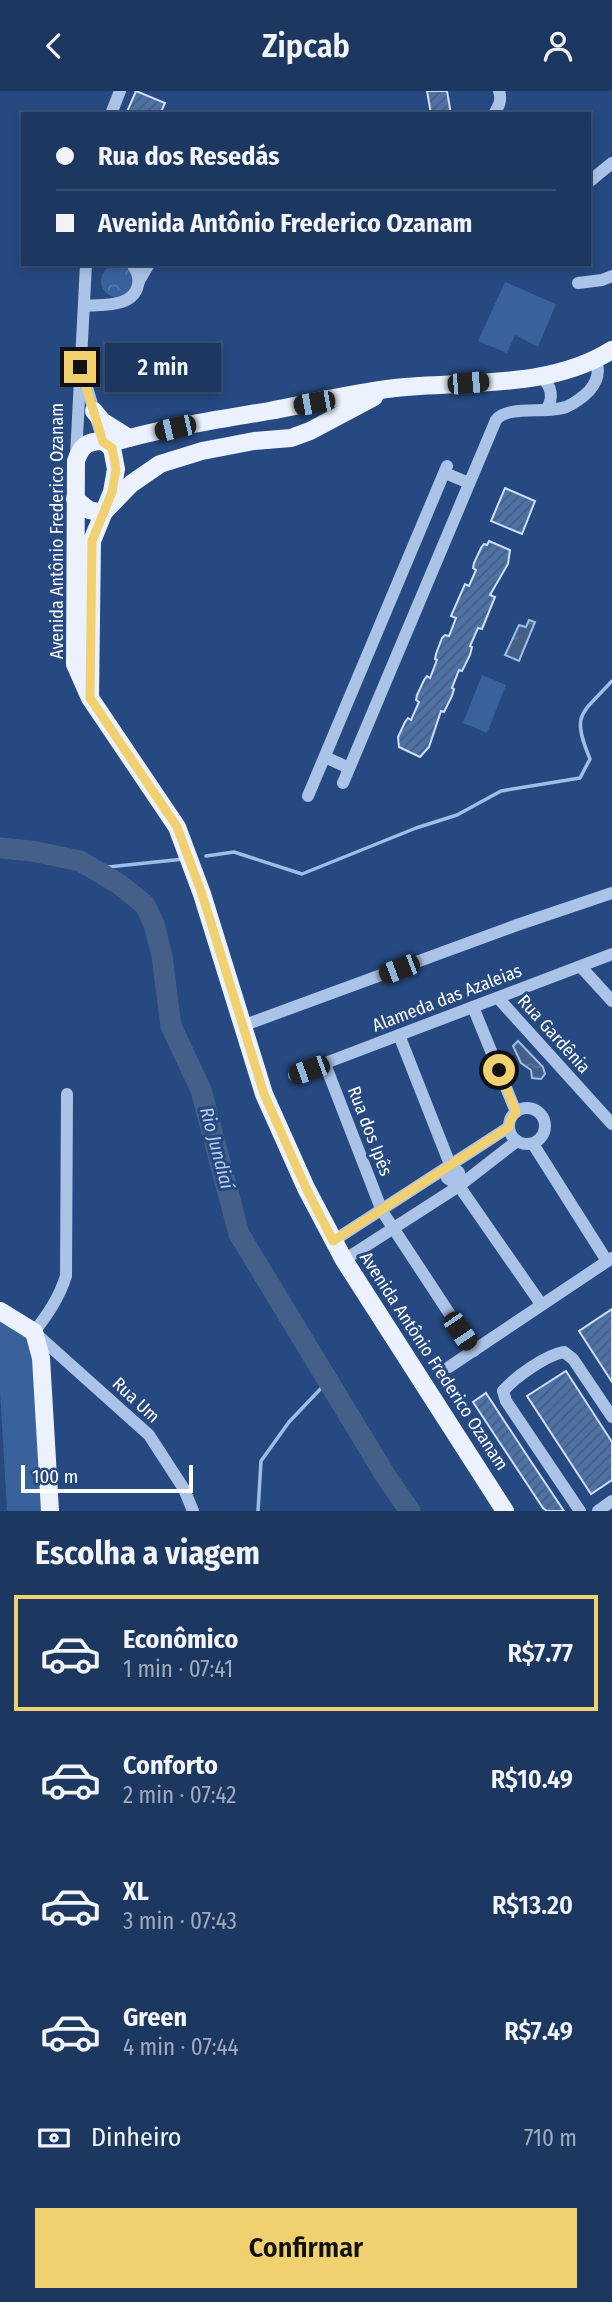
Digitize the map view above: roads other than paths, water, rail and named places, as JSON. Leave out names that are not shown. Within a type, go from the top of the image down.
[{"type":"main road","points":[[76,461],[80,450],[87,443],[106,443],[389,389],[541,377],[566,372],[596,360],[612,350]]},
{"type":"main road","points":[[103,513],[131,484],[160,464],[202,451],[254,441],[291,438],[310,431],[389,389]]},
{"type":"main road","points":[[289,407],[300,421],[298,430],[291,438]]},
{"type":"main road","points":[[94,411],[102,421],[129,438]]},
{"type":"main road","points":[[83,586],[92,541],[112,492],[116,469],[115,457],[106,443]]},
{"type":"main road","name":"Avenida Antônio Frederico Ozanam","points":[[76,461],[75,499],[90,698],[177,827],[186,847],[264,1094],[333,1241],[505,1511]]},
{"type":"main road","points":[[75,499],[89,510],[103,513]]},
{"type":"main road","points":[[0,1311],[34,1332],[41,1358],[50,1511]]},
{"type":"street","points":[[112,112],[120,91]]},
{"type":"street","points":[[495,112],[501,97],[499,91]]},
{"type":"street","points":[[591,180],[612,163]]},
{"type":"street","name":"Avenida Antônio Frederico Ozanam","points":[[76,461],[86,266]]},
{"type":"street","points":[[133,266],[139,281]]},
{"type":"street","points":[[85,306],[128,300],[134,295],[148,266]]},
{"type":"street","points":[[578,283],[612,276]]},
{"type":"street","points":[[343,783],[498,417],[504,413],[546,410],[580,400],[593,387],[598,371],[596,360]]},
{"type":"street","name":"Avenida Antônio Frederico Ozanam","points":[[80,367],[106,443]]},
{"type":"street","points":[[541,377],[546,381],[552,399],[546,410]]},
{"type":"street","points":[[308,796],[446,469],[469,483]]},
{"type":"street","points":[[325,757],[349,768]]},
{"type":"street","points":[[242,1026],[612,893]]},
{"type":"street","name":"Alameda das Azaleias","points":[[294,1075],[612,954]]},
{"type":"street","points":[[581,967],[612,1002]]},
{"type":"street","name":"Rua Gardênia","points":[[498,998],[612,1124]]},
{"type":"street","points":[[473,1007],[516,1112]]},
{"type":"street","points":[[399,1035],[451,1167],[447,1178],[459,1186],[541,1304]]},
{"type":"street","name":"Rua dos Ipês","points":[[325,1064],[382,1211],[474,1351]]},
{"type":"street","points":[[34,1332],[61,1293],[66,1276],[68,1094]]},
{"type":"street","points":[[532,1108],[542,1115],[546,1126],[542,1137],[533,1143],[517,1141],[510,1133],[509,1127],[516,1112],[532,1108]]},
{"type":"street","points":[[333,1241],[509,1127]]},
{"type":"street","points":[[344,1260],[459,1186],[517,1141]]},
{"type":"street","points":[[449,1367],[610,1260],[533,1143]]},
{"type":"street","name":"Rua Um","points":[[34,1332],[149,1435],[184,1489],[193,1511]]},
{"type":"street","points":[[580,1511],[506,1402],[503,1391],[554,1353],[564,1352],[573,1359],[612,1417]]},
{"type":"street","points":[[598,1511],[612,1501]]},
{"type":"water","points":[[529,620],[535,622],[519,661],[505,655],[519,625],[526,627]]},
{"type":"water","points":[[518,1041],[543,1067],[545,1074],[541,1079],[532,1078],[531,1070],[521,1063],[513,1046]]},
{"type":"waterway","points":[[206,856],[234,852],[302,874],[416,828],[457,815],[501,791],[580,778],[590,759],[581,732],[582,715],[612,681]]},
{"type":"waterway","name":"Rio Jundiaí","points":[[0,848],[32,851],[80,861],[119,884],[145,905],[154,924],[162,956],[171,1026],[201,1090],[239,1234],[387,1478],[410,1511]]},
{"type":"waterway","points":[[80,861],[108,867],[184,859]]},
{"type":"waterway","points":[[258,1511],[261,1461],[289,1422],[328,1381]]}]
